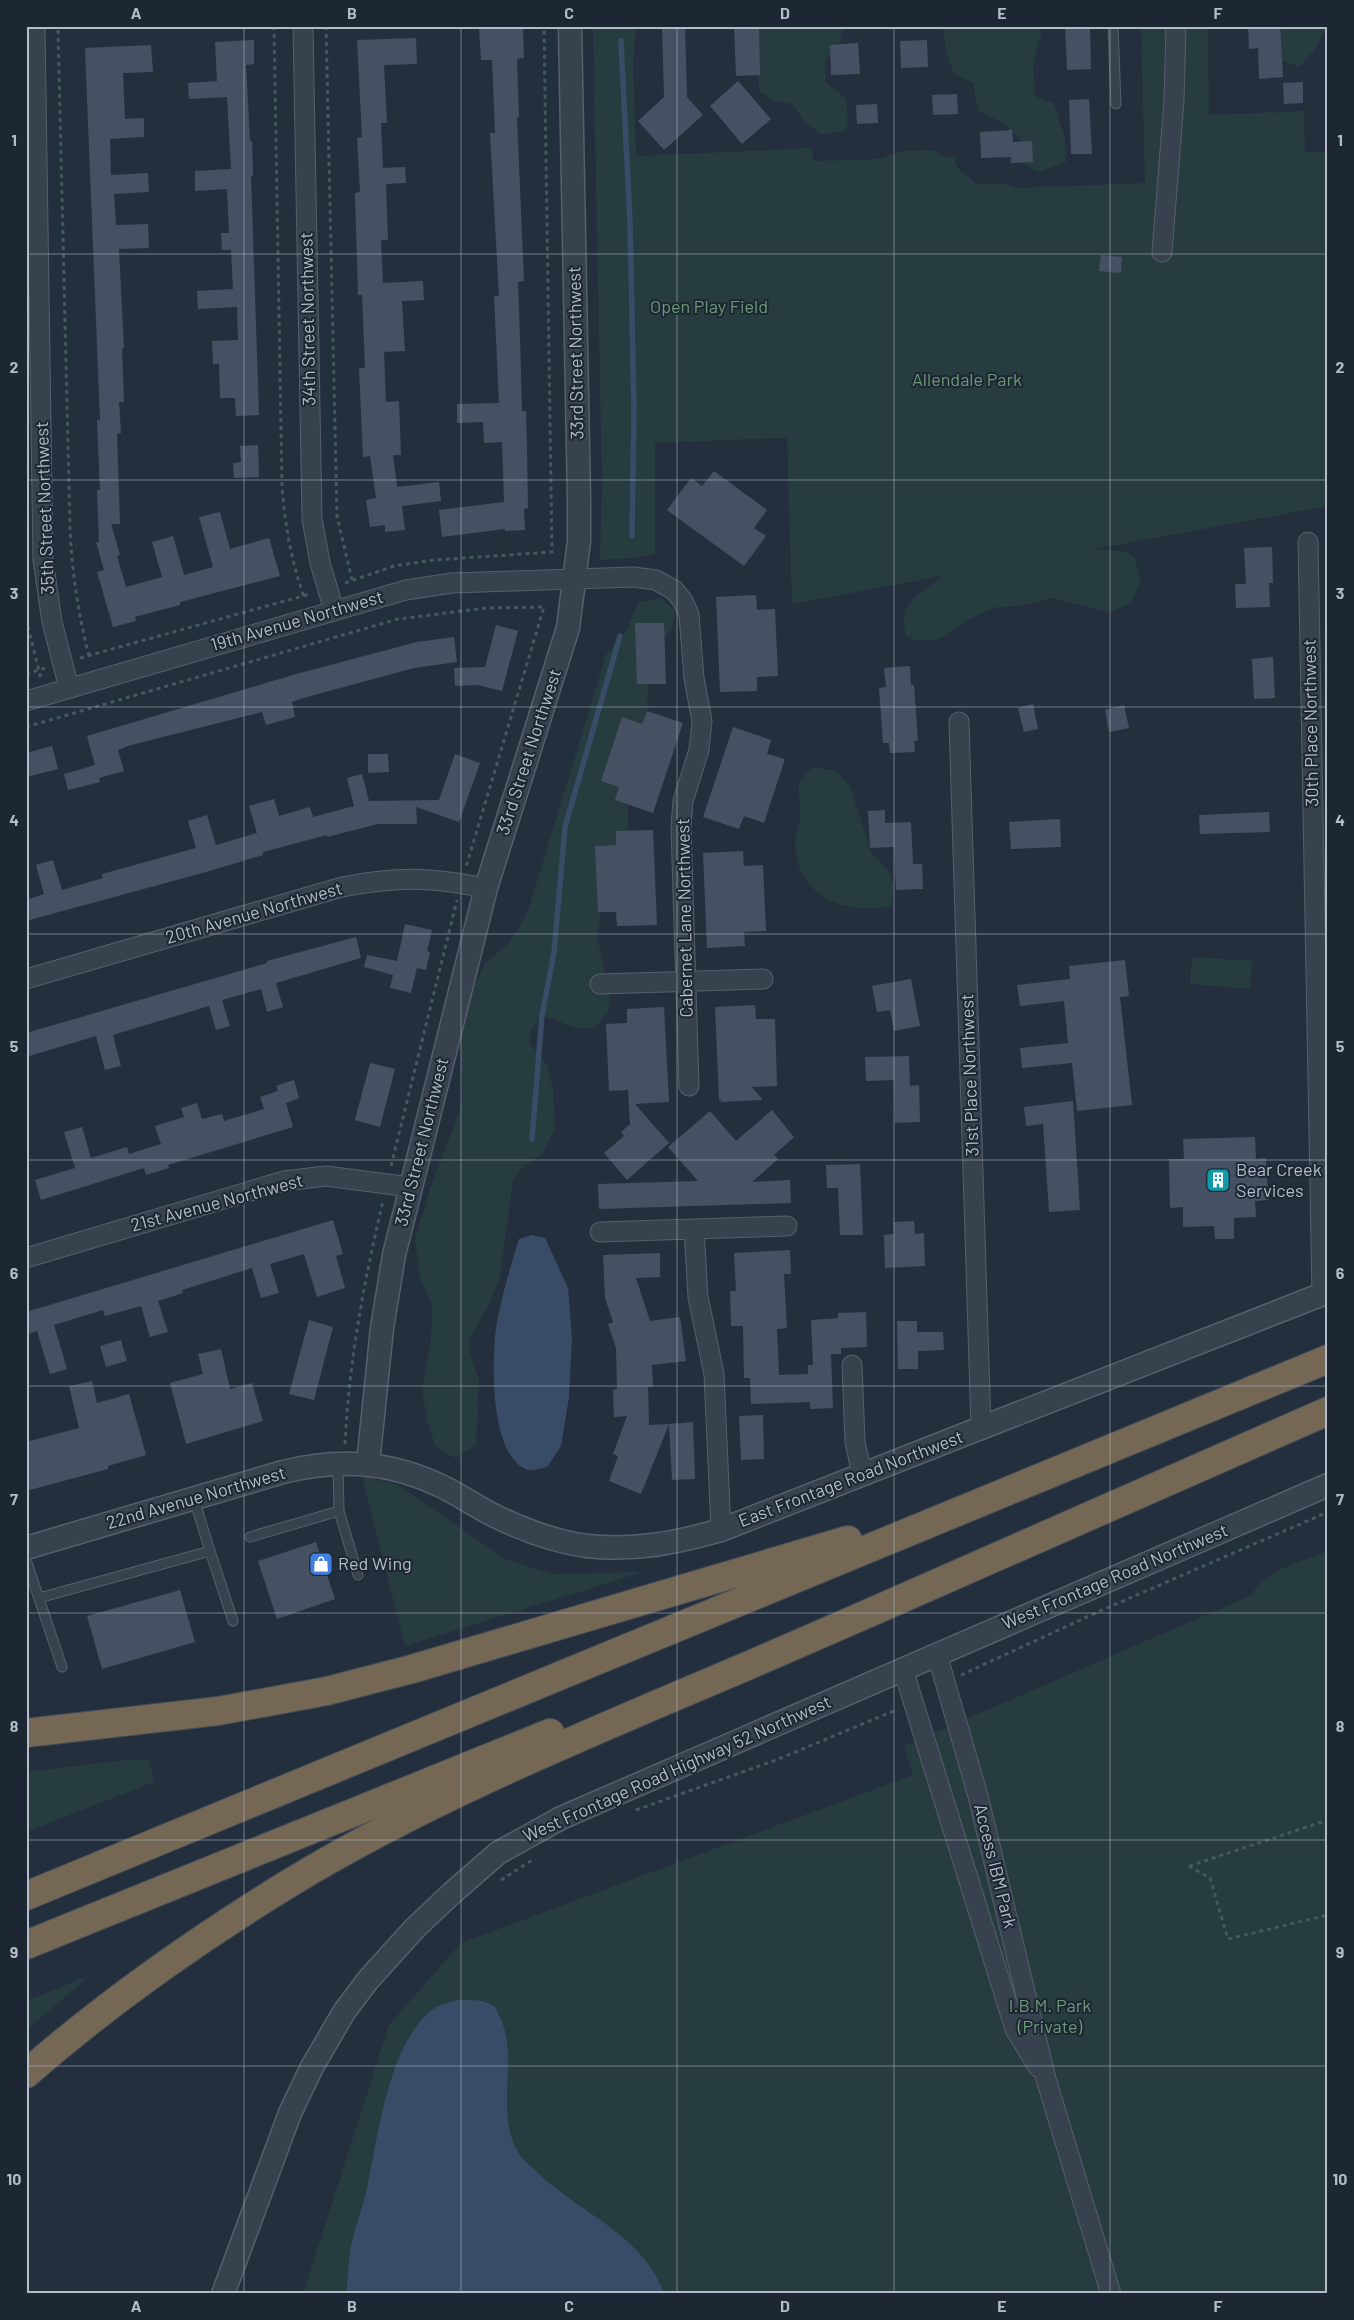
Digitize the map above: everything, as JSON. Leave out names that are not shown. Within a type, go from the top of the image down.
[{"type":"highway","points":[[26,1896],[1328,1359]]},
{"type":"highway","points":[[26,2074],[70,2036],[158,1970],[289,1883],[384,1831],[474,1787],[603,1728],[1328,1411]]},
{"type":"highway","points":[[26,1733],[218,1711],[327,1691],[412,1669],[988,1498]]},
{"type":"highway","points":[[26,1945],[451,1772],[1002,1555]]},
{"type":"street","name":"35th Street Northwest","points":[[35,26],[44,560],[52,622],[69,688]]},
{"type":"street","name":"34th Street Northwest","points":[[303,26],[312,518],[320,563],[334,610]]},
{"type":"street","name":"33rd Street Northwest","points":[[368,1464],[382,1328],[394,1255],[410,1187],[486,888],[568,628],[579,541],[570,26]]},
{"type":"street","points":[[1162,252],[1174,101],[1176,26]]},
{"type":"street","name":"30th Place Northwest","points":[[1308,542],[1325,1293]]},
{"type":"street","name":"Cabernet Lane Northwest","points":[[575,578],[633,577],[656,580],[674,590],[683,601],[689,615],[694,678],[702,721],[699,750],[687,784],[682,817],[689,1086]]},
{"type":"street","name":"19th Avenue Northwest","points":[[26,701],[334,610],[428,586],[575,578]]},
{"type":"street","name":"31st Place Northwest","points":[[959,722],[982,1428]]},
{"type":"street","name":"20th Avenue Northwest","points":[[26,979],[342,887],[385,879],[414,878],[462,883],[486,888]]},
{"type":"street","points":[[600,984],[763,979]]},
{"type":"street","name":"21st Avenue Northwest","points":[[26,1258],[284,1181],[326,1176],[410,1187]]},
{"type":"street","points":[[600,1232],[787,1226]]},
{"type":"street","points":[[694,1229],[698,1297],[714,1374],[721,1530]]},
{"type":"street","name":"East Frontage Road Northwest","points":[[368,1464],[421,1478],[442,1486],[497,1518],[533,1532],[587,1546],[644,1547],[677,1543],[721,1530],[1325,1293]]},
{"type":"street","points":[[852,1365],[855,1442],[862,1474]]},
{"type":"street","name":"22nd Avenue Northwest","points":[[26,1548],[292,1470],[338,1462],[368,1464]]},
{"type":"street","name":"West Frontage Road Northwest","points":[[903,1669],[1328,1485]]},
{"type":"street","name":"Access IBM Park","points":[[937,1654],[978,1796],[1046,2079],[1110,2294]]},
{"type":"street","name":"Access IBM Park","points":[[903,1669],[1015,2029],[1046,2079]]},
{"type":"street","name":"West Frontage Road Highway 52 Northwest","points":[[223,2294],[290,2113],[326,2042],[368,1980],[415,1928],[450,1894],[498,1853],[561,1818],[903,1669]]},
{"type":"lane","points":[[1113,26],[1116,104]]},
{"type":"lane","points":[[338,1462],[339,1511],[358,1575]]},
{"type":"lane","points":[[194,1499],[233,1621]]},
{"type":"lane","points":[[250,1537],[339,1511]]},
{"type":"lane","points":[[39,1598],[210,1551]]},
{"type":"lane","points":[[26,1560],[62,1667]]},
{"type":"path","points":[[58,30],[72,579],[89,656],[304,597],[293,565],[285,526],[282,486],[274,26]]},
{"type":"path","points":[[326,26],[337,516],[352,580],[394,566],[434,560],[552,552],[544,26]]},
{"type":"path","points":[[26,727],[398,619],[486,608],[544,607],[462,883],[387,1183]]},
{"type":"path","points":[[26,619],[38,670],[26,674]]},
{"type":"path","points":[[946,1683],[1010,1652],[1328,1512]]},
{"type":"path","points":[[632,1811],[776,1760],[889,1714],[913,1701]]},
{"type":"path","points":[[1328,1820],[1189,1866],[1210,1878],[1228,1939],[1328,1915]]},
{"type":"path","points":[[499,1882],[542,1854]]},
{"type":"green space","name":"Allendale Park","points":[[593,26],[636,26],[633,63],[636,156],[812,148],[813,161],[879,159],[902,151],[934,150],[944,157],[955,156],[955,165],[976,184],[1005,184],[1015,188],[1145,183],[1141,26],[1208,26],[1209,115],[1304,111],[1305,152],[1328,152],[1328,506],[1095,549],[1122,551],[1134,557],[1141,580],[1131,604],[1109,612],[1052,598],[1019,606],[994,608],[970,619],[940,639],[919,641],[906,636],[904,624],[907,607],[912,600],[942,576],[792,604],[787,438],[655,443],[655,553],[636,558],[600,560],[602,483]]},
{"type":"green space","points":[[758,26],[843,26],[840,41],[825,61],[826,82],[846,99],[848,123],[845,131],[820,134],[803,120],[792,104],[775,101],[760,92],[754,49]]},
{"type":"green space","points":[[942,26],[1038,26],[1042,31],[1033,64],[1035,96],[1054,104],[1065,138],[1066,162],[1038,172],[1024,164],[1020,139],[1003,123],[978,111],[973,83],[954,74],[948,58]]},
{"type":"green space","points":[[1256,26],[1328,26],[1328,32],[1325,31],[1314,50],[1299,67],[1282,61],[1255,32]]},
{"type":"green space","points":[[661,599],[675,610],[672,628],[656,649],[649,669],[647,711],[638,738],[627,789],[629,846],[604,897],[597,935],[610,998],[608,1012],[595,1027],[578,1029],[542,1015],[531,1031],[529,1043],[548,1066],[553,1091],[555,1128],[542,1154],[523,1167],[513,1180],[500,1277],[490,1303],[469,1339],[470,1354],[479,1380],[476,1445],[455,1458],[436,1447],[427,1421],[422,1388],[431,1343],[432,1305],[420,1277],[415,1240],[429,1192],[463,1101],[460,1047],[470,995],[485,963],[509,943],[528,911],[606,655],[626,631],[638,602]]},
{"type":"green space","points":[[812,767],[837,771],[850,786],[871,852],[889,872],[894,888],[891,906],[857,908],[842,905],[827,899],[815,890],[805,878],[798,864],[795,846],[800,811],[798,784]]},
{"type":"green space","points":[[1192,957],[1252,961],[1250,989],[1190,984]]},
{"type":"green space","points":[[362,1476],[398,1485],[505,1559],[553,1574],[643,1572],[405,1646]]},
{"type":"green space","name":"I.B.M. Park (Private)","points":[[1328,1551],[1328,2294],[303,2294],[389,2025],[461,1943],[913,1775],[904,1746],[1252,1595],[1257,1586],[1265,1579],[1285,1567]]},
{"type":"green space","points":[[135,1759],[149,1760],[154,1782],[26,1832],[26,1772]]},
{"type":"green space","points":[[90,1975],[26,2031],[26,2001]]},
{"type":"water","points":[[532,1235],[545,1238],[568,1288],[572,1338],[569,1397],[561,1446],[547,1467],[528,1470],[515,1461],[506,1447],[500,1428],[494,1384],[494,1362],[496,1328],[512,1261],[519,1239]]},
{"type":"water","points":[[458,2000],[477,2000],[491,2004],[495,2007],[500,2017],[508,2050],[508,2123],[512,2140],[520,2155],[552,2186],[626,2240],[655,2273],[664,2294],[346,2294],[351,2245],[365,2197],[379,2126],[392,2075],[401,2052],[413,2031],[427,2014],[437,2007]]},
{"type":"building","points":[[662,26],[685,26],[687,97],[703,115],[664,150],[638,121],[664,97]]},
{"type":"building","points":[[734,26],[759,26],[760,75],[736,76]]},
{"type":"building","points":[[1065,26],[1090,26],[1091,69],[1067,70]]},
{"type":"building","points":[[1280,26],[1283,77],[1259,79],[1258,48],[1249,49],[1248,27]]},
{"type":"building","points":[[523,28],[524,58],[517,59],[519,118],[517,118],[524,281],[518,282],[522,411],[526,411],[528,508],[524,509],[525,530],[505,531],[505,529],[442,537],[439,510],[504,502],[502,442],[484,443],[483,422],[457,423],[457,404],[499,403],[494,296],[499,296],[490,133],[495,133],[492,60],[481,60],[479,29]]},
{"type":"building","points":[[416,38],[417,64],[384,65],[387,123],[381,123],[383,168],[405,167],[406,183],[386,184],[388,240],[381,240],[383,283],[423,281],[424,300],[402,301],[405,351],[384,352],[386,402],[399,401],[401,455],[393,455],[397,487],[439,482],[441,501],[402,506],[405,530],[385,532],[385,525],[370,527],[366,500],[376,498],[370,456],[363,457],[359,368],[365,368],[362,295],[358,295],[355,193],[360,192],[357,138],[362,137],[357,40]]},
{"type":"building","points":[[254,40],[254,64],[246,65],[250,141],[252,141],[253,176],[251,176],[259,415],[236,416],[235,398],[220,398],[219,364],[213,364],[212,341],[238,340],[237,307],[198,309],[197,291],[233,289],[231,250],[222,250],[221,233],[229,233],[227,189],[195,191],[195,171],[231,169],[227,97],[189,99],[188,83],[217,81],[215,42]]},
{"type":"building","points":[[927,40],[928,67],[901,68],[900,41]]},
{"type":"building","points":[[858,43],[860,74],[831,75],[830,45]]},
{"type":"building","points":[[151,45],[153,72],[123,73],[125,119],[144,118],[144,137],[110,139],[111,175],[148,173],[149,192],[114,194],[116,225],[148,224],[149,248],[119,249],[124,348],[122,349],[124,402],[119,402],[121,433],[117,434],[120,524],[111,524],[120,555],[117,556],[126,587],[162,577],[152,542],[173,536],[184,575],[213,567],[199,517],[220,512],[230,549],[269,538],[280,576],[180,602],[180,605],[135,617],[136,621],[113,627],[97,572],[104,570],[96,542],[99,542],[97,490],[100,490],[97,420],[100,420],[85,48]]},
{"type":"building","points":[[738,81],[771,119],[742,144],[710,106]]},
{"type":"building","points":[[1303,82],[1303,103],[1284,104],[1283,83]]},
{"type":"building","points":[[957,94],[958,114],[933,115],[932,95]]},
{"type":"building","points":[[1089,99],[1092,154],[1071,154],[1069,100]]},
{"type":"building","points":[[877,104],[878,123],[857,124],[856,105]]},
{"type":"building","points":[[1012,130],[1013,142],[1032,141],[1033,162],[1011,163],[1011,157],[981,158],[980,132]]},
{"type":"building","points":[[1101,255],[1122,257],[1121,273],[1099,271]]},
{"type":"building","points":[[258,445],[259,477],[234,478],[233,463],[241,462],[240,446]]},
{"type":"building","points":[[714,471],[767,510],[754,528],[766,536],[744,566],[667,510],[691,478],[702,486]]},
{"type":"building","points":[[1272,547],[1273,583],[1269,583],[1270,607],[1236,608],[1235,584],[1246,584],[1244,548]]},
{"type":"building","points":[[756,595],[757,610],[775,609],[778,676],[757,677],[757,691],[720,692],[716,597]]},
{"type":"building","points":[[635,623],[664,623],[666,684],[637,684]]},
{"type":"building","points":[[496,625],[518,631],[502,691],[478,685],[455,686],[454,668],[485,667]]},
{"type":"building","points":[[454,637],[457,662],[414,668],[307,697],[292,702],[295,717],[266,725],[262,712],[131,745],[118,750],[124,771],[99,778],[100,782],[68,790],[64,774],[95,765],[87,736],[300,673],[417,642]]},
{"type":"building","points":[[1273,657],[1275,698],[1254,699],[1252,659]]},
{"type":"building","points":[[910,666],[911,685],[914,685],[918,741],[914,741],[915,752],[890,753],[889,743],[883,743],[879,688],[886,687],[884,668]]},
{"type":"building","points":[[1033,704],[1038,729],[1024,732],[1018,708]]},
{"type":"building","points":[[1124,705],[1129,728],[1109,732],[1105,710]]},
{"type":"building","points":[[647,711],[683,723],[653,813],[615,800],[619,787],[601,781],[622,717],[642,724]]},
{"type":"building","points":[[733,727],[771,740],[767,754],[785,759],[764,823],[744,816],[739,829],[703,817]]},
{"type":"building","points":[[52,746],[58,769],[26,777],[26,753]]},
{"type":"building","points":[[368,754],[388,754],[389,772],[368,773]]},
{"type":"building","points":[[455,754],[480,763],[459,822],[416,807],[417,824],[378,824],[327,837],[327,835],[263,852],[263,855],[206,872],[26,921],[26,900],[44,894],[36,865],[53,860],[62,890],[103,878],[102,874],[196,848],[188,821],[207,815],[216,845],[257,833],[249,806],[274,799],[279,816],[310,807],[313,817],[354,806],[347,778],[362,774],[369,801],[439,800]]},
{"type":"building","points":[[885,810],[885,823],[911,822],[913,864],[922,864],[923,889],[896,890],[894,847],[870,848],[868,811]]},
{"type":"building","points":[[1269,812],[1270,832],[1200,834],[1199,815]]},
{"type":"building","points":[[1060,819],[1061,847],[1011,849],[1009,822]]},
{"type":"building","points":[[653,830],[657,925],[617,926],[616,912],[598,912],[595,846],[616,845],[616,831]]},
{"type":"building","points":[[743,851],[744,866],[763,865],[766,931],[744,932],[745,946],[707,948],[703,853]]},
{"type":"building","points":[[405,924],[432,930],[427,951],[430,952],[426,970],[417,968],[411,993],[390,988],[393,975],[364,967],[367,955],[397,961]]},
{"type":"building","points":[[356,937],[361,958],[276,983],[283,1007],[267,1012],[261,989],[222,1000],[230,1026],[216,1030],[209,1006],[113,1035],[121,1066],[105,1070],[96,1036],[26,1057],[26,1033],[267,963],[267,961]]},
{"type":"building","points":[[1125,960],[1129,996],[1120,997],[1132,1105],[1077,1111],[1072,1063],[1022,1068],[1020,1048],[1068,1043],[1064,1001],[1020,1006],[1017,985],[1070,979],[1069,966]]},
{"type":"building","points":[[911,979],[920,1026],[894,1031],[890,1010],[877,1012],[872,986]]},
{"type":"building","points":[[755,1005],[756,1019],[775,1019],[777,1086],[752,1087],[763,1100],[720,1102],[722,1100],[719,1100],[715,1007]]},
{"type":"building","points":[[664,1007],[669,1102],[635,1104],[669,1143],[627,1180],[604,1153],[624,1136],[621,1132],[630,1124],[628,1090],[609,1091],[606,1024],[627,1023],[627,1009]]},
{"type":"building","points":[[909,1056],[910,1086],[919,1085],[920,1122],[895,1123],[894,1080],[866,1081],[865,1057]]},
{"type":"building","points":[[370,1063],[395,1069],[380,1127],[355,1120]]},
{"type":"building","points":[[294,1080],[299,1098],[286,1103],[293,1127],[168,1165],[169,1168],[146,1175],[144,1168],[41,1200],[35,1180],[75,1168],[64,1132],[82,1127],[91,1158],[127,1147],[129,1154],[161,1144],[155,1126],[184,1117],[181,1108],[197,1103],[202,1119],[222,1114],[224,1121],[264,1109],[260,1097],[278,1091],[276,1086]]},
{"type":"building","points":[[1073,1101],[1080,1210],[1049,1212],[1043,1124],[1026,1126],[1024,1107]]},
{"type":"building","points":[[772,1110],[794,1137],[774,1155],[778,1159],[752,1182],[790,1180],[791,1203],[599,1209],[598,1184],[698,1181],[668,1147],[710,1111],[736,1141]]},
{"type":"building","name":"Bear Creek Services","points":[[1255,1137],[1256,1159],[1266,1158],[1268,1200],[1255,1201],[1256,1217],[1234,1218],[1234,1239],[1215,1239],[1214,1226],[1183,1227],[1183,1207],[1170,1208],[1169,1159],[1184,1159],[1183,1139]]},
{"type":"building","points":[[860,1164],[863,1235],[840,1235],[838,1188],[827,1188],[826,1165]]},
{"type":"building","points":[[333,1220],[343,1254],[336,1256],[345,1288],[317,1297],[304,1254],[270,1264],[279,1293],[261,1298],[252,1268],[182,1290],[183,1293],[158,1301],[168,1332],[150,1337],[141,1306],[105,1316],[103,1310],[54,1325],[67,1369],[50,1374],[37,1331],[26,1335],[26,1312]]},
{"type":"building","points":[[914,1221],[915,1234],[924,1233],[925,1266],[885,1268],[884,1235],[894,1234],[893,1222]]},
{"type":"building","points":[[790,1250],[791,1274],[784,1274],[787,1328],[777,1329],[779,1375],[808,1374],[808,1365],[813,1365],[811,1320],[838,1318],[838,1313],[866,1312],[867,1347],[841,1348],[841,1354],[831,1354],[833,1408],[810,1409],[810,1402],[751,1404],[750,1378],[744,1378],[743,1326],[731,1326],[730,1291],[736,1291],[734,1253]]},
{"type":"building","points":[[660,1253],[660,1277],[636,1278],[650,1321],[680,1317],[686,1361],[652,1365],[653,1387],[648,1387],[649,1425],[669,1424],[641,1494],[609,1481],[618,1456],[613,1454],[627,1416],[614,1417],[613,1390],[617,1389],[616,1348],[608,1324],[613,1322],[605,1298],[603,1255]]},
{"type":"building","points":[[309,1320],[333,1327],[314,1400],[289,1394]]},
{"type":"building","points":[[897,1321],[917,1321],[917,1332],[943,1332],[944,1350],[918,1351],[918,1369],[898,1369]]},
{"type":"building","points":[[121,1340],[127,1361],[106,1367],[100,1346]]},
{"type":"building","points":[[221,1349],[230,1389],[252,1383],[263,1421],[186,1444],[170,1383],[203,1374],[198,1354]]},
{"type":"building","points":[[92,1381],[97,1403],[129,1394],[146,1455],[108,1466],[108,1469],[26,1491],[26,1442],[79,1428],[69,1386]]},
{"type":"building","points":[[763,1415],[764,1459],[741,1460],[739,1416]]},
{"type":"building","points":[[693,1422],[695,1479],[672,1480],[669,1424]]},
{"type":"building","points":[[316,1542],[335,1599],[277,1619],[258,1561]]},
{"type":"building","points":[[180,1590],[195,1642],[102,1669],[87,1616]]},
{"type":"waterway","points":[[621,41],[630,222],[634,410],[632,536]]},
{"type":"waterway","points":[[532,1139],[542,1015],[554,953],[565,827],[620,636]]},
{"type":"place","name":"Bear Creek Services","points":[[1218,1180]]},
{"type":"place","name":"Red Wing","points":[[321,1564]]},
{"type":"park label","name":"Open Play Field","points":[[709,307]]}]
